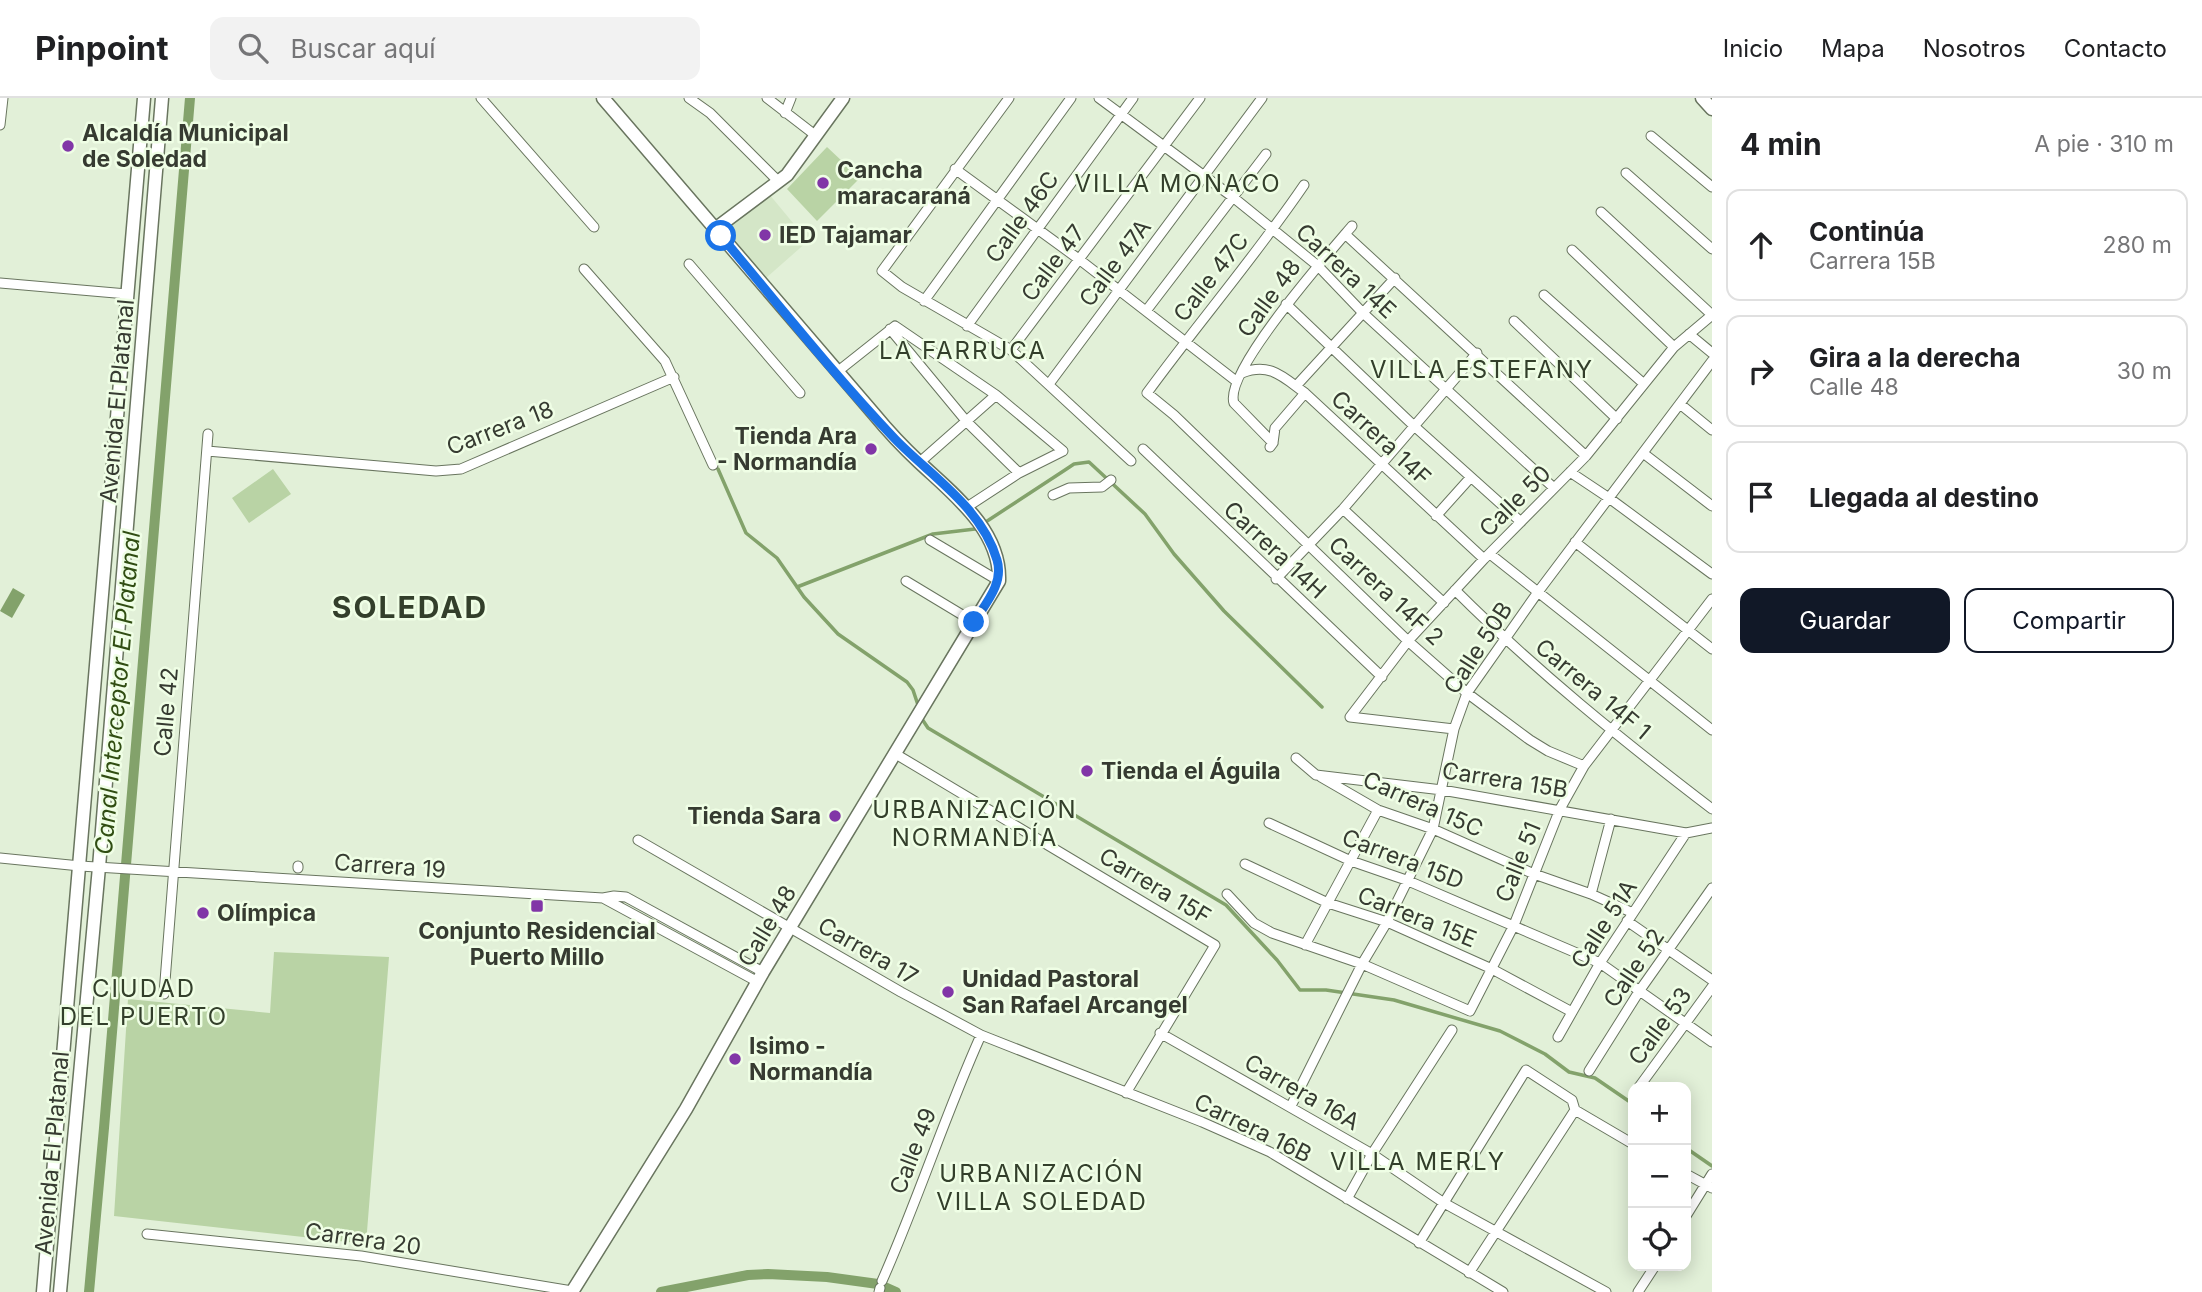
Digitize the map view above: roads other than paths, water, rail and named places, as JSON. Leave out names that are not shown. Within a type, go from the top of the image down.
[{"type":"main road","name":"Avenida El Platanal","points":[[43,1292],[144,98]]},
{"type":"main road","name":"Avenida El Platanal","points":[[60,1292],[104,867],[162,98]]},
{"type":"main road","points":[[603,98],[895,439],[967,507],[980,525],[998,561],[999,581]]},
{"type":"main road","points":[[715,229],[779,182],[844,98]]},
{"type":"main road","points":[[1702,98],[1712,109]]},
{"type":"main road","name":"Calle 48","points":[[573,1290],[686,1109],[919,706],[999,581]]},
{"type":"street","points":[[0,125],[3,98]]},
{"type":"street","points":[[481,98],[594,227]]},
{"type":"street","points":[[690,98],[710,113],[779,182]]},
{"type":"street","points":[[767,98],[815,135]]},
{"type":"street","points":[[785,113],[791,98]]},
{"type":"street","points":[[1009,98],[882,271],[902,288],[1011,350],[1131,461]]},
{"type":"street","points":[[924,300],[1071,98]]},
{"type":"street","name":"Carrera 14E","points":[[1099,98],[1234,198],[1318,266],[1363,313],[1554,488]]},
{"type":"street","name":"Calle 46C","points":[[967,326],[1133,98]]},
{"type":"street","name":"Calle 47","points":[[1011,350],[1200,98]]},
{"type":"street","name":"Calle 47A","points":[[1049,384],[1262,98]]},
{"type":"street","points":[[1651,136],[1712,187]]},
{"type":"street","points":[[1146,311],[1266,153]]},
{"type":"street","points":[[955,169],[1185,341],[1239,377]]},
{"type":"street","points":[[1626,173],[1712,249]]},
{"type":"street","name":"Calle 47C","points":[[1147,393],[1304,185]]},
{"type":"street","points":[[1601,212],[1712,315]]},
{"type":"street","name":"Calle 48","points":[[1305,393],[1276,427],[1272,445],[1232,400],[1239,377],[1286,304],[1352,226]]},
{"type":"street","points":[[1345,234],[1586,456]]},
{"type":"street","points":[[1573,250],[1674,347]]},
{"type":"street","points":[[689,264],[800,393]]},
{"type":"street","points":[[584,269],[665,361],[713,465]]},
{"type":"street","points":[[1296,386],[1395,278]]},
{"type":"street","points":[[0,282],[127,294]]},
{"type":"street","points":[[1544,295],[1644,384]]},
{"type":"street","points":[[1286,304],[1413,425],[1521,522]]},
{"type":"street","name":"Calle 50","points":[[1454,729],[1350,717],[1408,641],[1586,456],[1674,347],[1712,315]]},
{"type":"street","points":[[1514,321],[1617,419]]},
{"type":"street","points":[[837,372],[893,327]]},
{"type":"street","points":[[893,327],[996,395],[1063,452],[1019,473],[967,507]]},
{"type":"street","points":[[893,327],[967,422],[1019,473]]},
{"type":"street","points":[[1689,334],[1712,353]]},
{"type":"street","points":[[1276,579],[1343,509],[1477,354]]},
{"type":"street","name":"Calle 50B","points":[[1290,1106],[1433,829],[1454,729],[1468,693],[1538,592],[1712,361]]},
{"type":"street","name":"Carrera 14F","points":[[1239,377],[1256,368],[1265,368],[1296,386],[1436,516],[1538,592],[1712,730]]},
{"type":"street","name":"Carrera 18","points":[[207,450],[436,471],[461,469],[674,377]]},
{"type":"street","name":"Carrera 14F 2","points":[[1147,393],[1174,415],[1408,641],[1468,693],[1530,740],[1548,751],[1584,766]]},
{"type":"street","points":[[920,462],[996,395]]},
{"type":"street","points":[[1680,404],[1712,430]]},
{"type":"street","name":"Calle 42","points":[[164,994],[208,434]]},
{"type":"street","name":"Carrera 14H","points":[[1143,449],[1276,579],[1382,677]]},
{"type":"street","points":[[1643,453],[1712,506]]},
{"type":"street","points":[[1570,472],[1712,574]]},
{"type":"street","points":[[1436,516],[1471,477]]},
{"type":"street","points":[[1053,495],[1069,488],[1102,487],[1111,480]]},
{"type":"street","name":"Carrera 14F 2","points":[[1343,509],[1444,603]]},
{"type":"street","points":[[930,540],[999,581]]},
{"type":"street","points":[[1575,542],[1712,649]]},
{"type":"street","points":[[906,581],[974,622]]},
{"type":"street","name":"Carrera 14F 1","points":[[1455,590],[1505,640],[1609,730],[1712,809]]},
{"type":"street","name":"Calle 51","points":[[1470,1011],[1514,925],[1560,809],[1584,766],[1712,599]]},
{"type":"street","name":"Carrera 15F","points":[[894,753],[1215,945],[1160,1033]]},
{"type":"street","points":[[1296,758],[1317,775]]},
{"type":"street","name":"Carrera 15B","points":[[1317,775],[1442,790],[1686,833],[1712,828]]},
{"type":"street","name":"Carrera 15C","points":[[1317,775],[1378,810],[1433,829],[1534,874],[1591,894],[1630,917]]},
{"type":"street","points":[[1305,945],[1378,810]]},
{"type":"street","points":[[1591,894],[1611,819]]},
{"type":"street","name":"Carrera 15D","points":[[1269,822],[1351,862],[1406,880],[1600,963]]},
{"type":"street","name":"Calle 51A","points":[[1558,1037],[1600,963],[1686,833]]},
{"type":"street","name":"Carrera 17","points":[[638,840],[981,1035],[1126,1093]]},
{"type":"street","name":"Carrera 19","points":[[0,858],[80,866],[603,898],[614,900],[760,977]]},
{"type":"street","name":"Carrera 15E","points":[[1245,864],[1328,904],[1387,922],[1492,969],[1572,1012]]},
{"type":"street","name":"Calle 52","points":[[1589,1071],[1640,990],[1712,888]]},
{"type":"street","name":"Carrera 15F","points":[[1227,894],[1254,923],[1272,933],[1362,964],[1470,1011]]},
{"type":"street","points":[[1630,917],[1712,980]]},
{"type":"street","points":[[1600,963],[1712,1042]]},
{"type":"street","name":"Calle 53","points":[[1643,1082],[1712,987]]},
{"type":"street","points":[[1347,1199],[1372,1154],[1452,1030]]},
{"type":"street","points":[[1126,1093],[1160,1033]]},
{"type":"street","name":"Carrera 16A","points":[[1160,1033],[1372,1154],[1444,1203],[1606,1292]]},
{"type":"street","name":"Calle 49","points":[[880,1287],[981,1035]]},
{"type":"street","points":[[1419,1243],[1526,1070],[1572,1100],[1575,1110],[1628,1141]]},
{"type":"street","name":"Carrera 16B","points":[[1126,1093],[1270,1152],[1503,1292]]},
{"type":"street","points":[[1469,1273],[1575,1110]]},
{"type":"street","points":[[1691,1209],[1709,1186],[1712,1174]]},
{"type":"street","points":[[1691,1177],[1709,1186]]},
{"type":"street","name":"Carrera 20","points":[[147,1234],[361,1256],[573,1290]]},
{"type":"street","points":[[1638,1292],[1652,1271]]},
{"type":"waterway","name":"Canal Interceptor El Platanal","points":[[89,1292],[190,98]]},
{"type":"waterway","points":[[797,587],[933,534],[975,529],[1074,464],[1089,462],[1145,514],[1174,554],[1224,611],[1322,707]]},
{"type":"waterway","points":[[718,469],[746,533],[777,558],[804,597],[838,634],[907,682],[919,708]]},
{"type":"waterway","points":[[922,719],[928,728],[1226,905],[1277,960],[1300,990],[1326,990],[1394,1000],[1500,1031],[1545,1054],[1569,1072],[1595,1078],[1628,1101]]},
{"type":"waterway","points":[[1691,1151],[1712,1166]]},
{"type":"waterway","points":[[661,1292],[748,1275],[768,1274],[827,1277],[878,1284],[896,1292]]},
{"type":"place","name":"Alcaldía Municipal de Soledad","points":[[68,146]]},
{"type":"place","name":"Cancha maracaraná","points":[[823,183]]},
{"type":"place","name":"IED Tajamar","points":[[765,235]]},
{"type":"place","name":"Tienda Ara - Normandía","points":[[871,449]]},
{"type":"place","name":"Tienda el Águila","points":[[1087,771]]},
{"type":"place","name":"Tienda Sara","points":[[835,816]]},
{"type":"place","name":"Conjunto Residencial Puerto Millo","points":[[537,906]]},
{"type":"place","name":"Olímpica","points":[[203,913]]},
{"type":"place","name":"Unidad Pastoral San Rafael Arcangel","points":[[948,992]]},
{"type":"place","name":"Isimo - Normandía","points":[[735,1059]]},
{"type":"district","name":"VILLA MONACO","points":[[1178,184]]},
{"type":"district","name":"LA FARRUCA","points":[[963,351]]},
{"type":"district","name":"VILLA ESTEFANY","points":[[1482,370]]},
{"type":"district","name":"SOLEDAD","points":[[410,608]]},
{"type":"district","name":"URBANIZACIÓN NORMANDÍA","points":[[975,824]]},
{"type":"district","name":"CIUDAD DEL PUERTO","points":[[144,1003]]},
{"type":"district","name":"VILLA MERLY","points":[[1418,1162]]},
{"type":"district","name":"URBANIZACIÓN VILLA SOLEDAD","points":[[1042,1188]]}]
